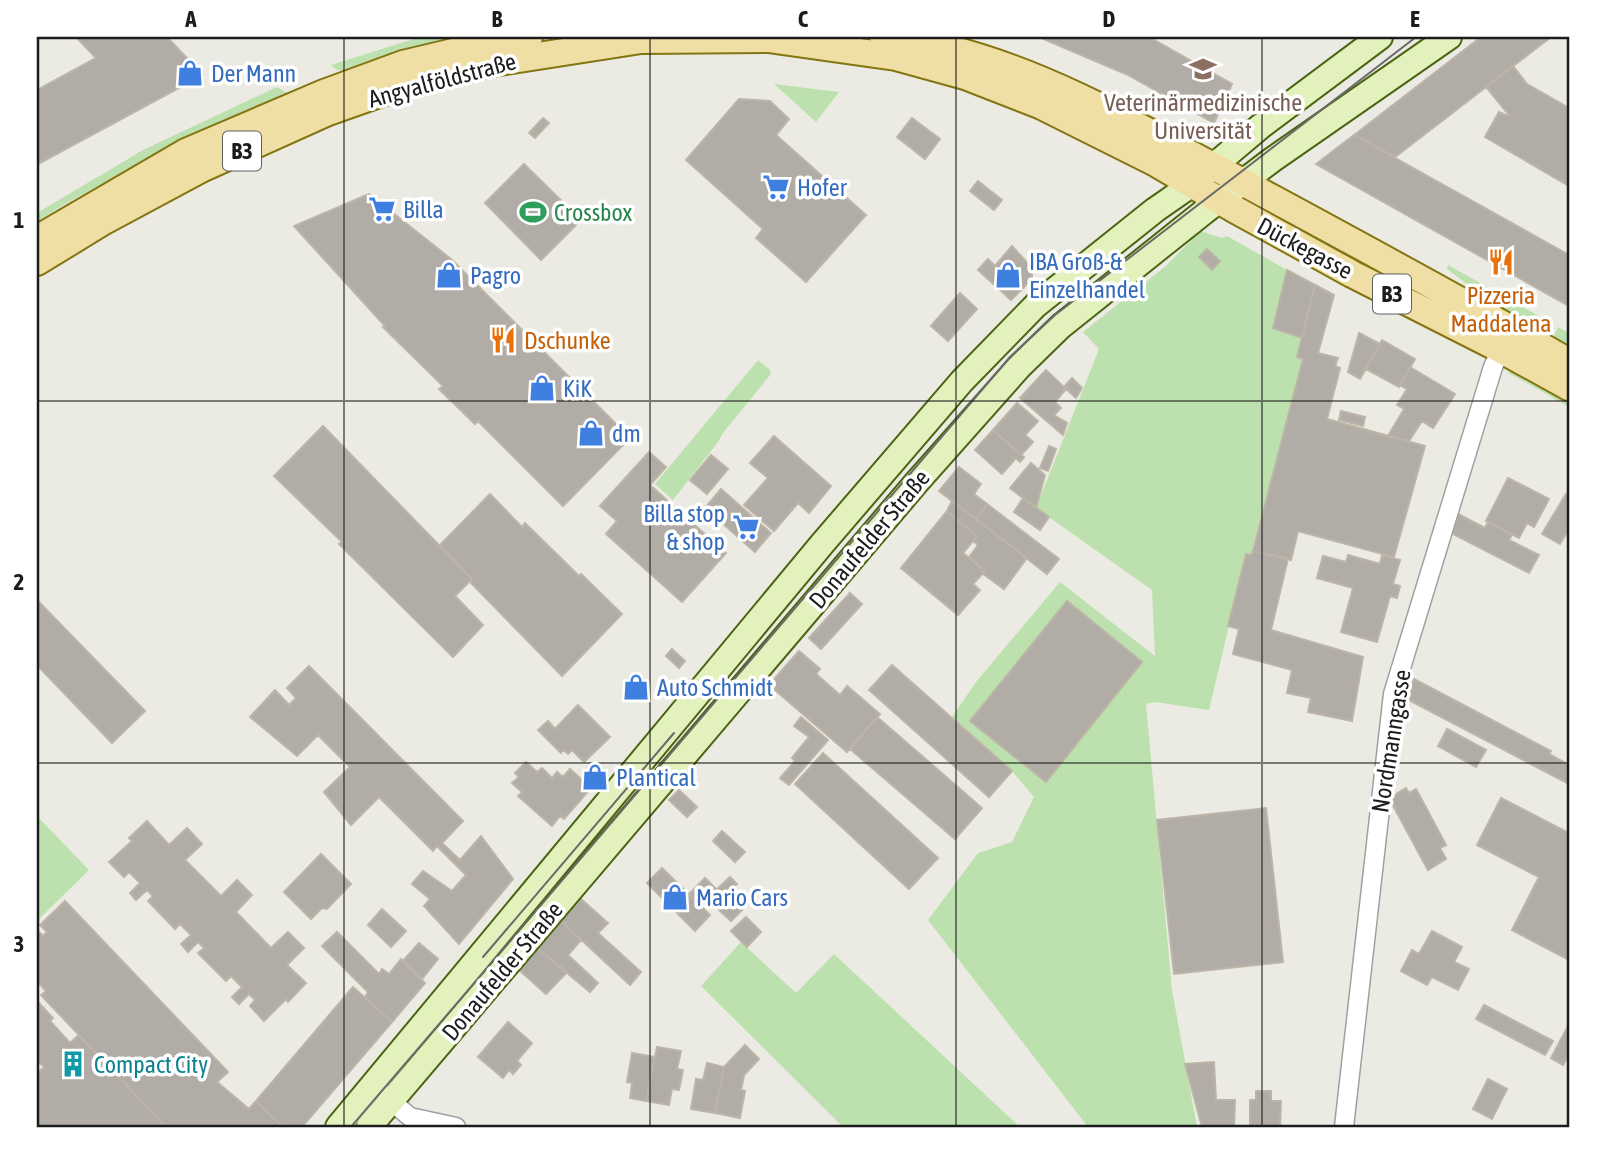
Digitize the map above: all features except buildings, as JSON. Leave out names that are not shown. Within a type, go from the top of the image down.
[{"type":"main road","name":"Angyalföldstraße","points":[[37,239],[186,152],[324,93],[403,64],[529,37]]},
{"type":"main road","name":"B3","points":[[883,37],[972,55],[1061,87],[1245,183]]},
{"type":"main road","name":"Donaufelder Straße","points":[[369,1127],[382,1094],[822,544],[962,380],[1036,305],[1154,209],[1191,185],[1256,131],[1380,37]]},
{"type":"main road","name":"Donaufelder Straße","points":[[338,1127],[382,1094],[1019,367],[1061,326],[1272,160],[1449,37]]},
{"type":"main road","name":"Angyalföldstraße","points":[[37,262],[201,169],[328,112],[410,83],[494,63],[641,40],[768,39],[896,57],[965,76],[1042,106],[1143,157],[1191,185]]},
{"type":"main road","name":"Dückegasse","points":[[1245,183],[1506,339],[1569,387]]},
{"type":"main road","name":"Dückegasse","points":[[1191,185],[1352,274],[1506,339],[1569,362]]},
{"type":"street","name":"Nordmanngasse","points":[[1344,1127],[1393,694],[1506,339]]},
{"type":"street","points":[[382,1094],[410,1117],[456,1127]]},
{"type":"green space","points":[[420,37],[467,37],[347,71],[337,70],[331,65]]},
{"type":"green space","points":[[774,84],[839,92],[816,122]]},
{"type":"green space","points":[[277,87],[287,93],[276,104],[124,172],[37,221],[37,213],[143,150]]},
{"type":"green space","points":[[1200,231],[1222,238],[1227,236],[1287,270],[1273,328],[1302,338],[1297,356],[1303,359],[1251,555],[1246,554],[1209,710],[1155,702],[1146,704],[1172,990],[1197,1127],[1088,1127],[928,920],[978,853],[1012,842],[1034,797],[1012,771],[952,717],[976,682],[1060,582],[1155,656],[1152,590],[1036,508],[1099,349],[1083,332],[1166,266]]},
{"type":"green space","points":[[1448,265],[1546,320],[1540,331],[1492,303],[1447,269]]},
{"type":"green space","points":[[1558,327],[1569,333],[1569,347],[1553,338]]},
{"type":"green space","points":[[758,360],[771,374],[673,500],[655,484]]},
{"type":"green space","points":[[1518,369],[1569,393],[1569,407],[1507,372]]},
{"type":"green space","points":[[37,816],[89,870],[37,921]]},
{"type":"green space","points":[[741,942],[796,993],[834,954],[1020,1127],[843,1127],[701,986]]},
{"type":"tram line","points":[[351,1127],[1010,357],[1055,315],[1416,37]]},
{"type":"tram line","points":[[483,957],[674,733]]},
{"type":"place","name":"Veterinärmedizinische Universität","points":[[1203,69]]},
{"type":"place","name":"Der Mann","points":[[190,73]]},
{"type":"place","name":"Hofer","points":[[776,187]]},
{"type":"place","name":"Billa","points":[[382,209]]},
{"type":"place","name":"Crossbox","points":[[533,212]]},
{"type":"place","name":"Pizzeria Maddalena","points":[[1501,262]]},
{"type":"place","name":"Pagro","points":[[449,275]]},
{"type":"place","name":"IBA Groß-& Einzelhandel","points":[[1008,275]]},
{"type":"place","name":"Dschunke","points":[[503,340]]},
{"type":"place","name":"KiK","points":[[542,388]]},
{"type":"place","name":"dm","points":[[591,433]]},
{"type":"place","name":"Billa stop & shop","points":[[746,527]]},
{"type":"place","name":"Auto Schmidt","points":[[636,687]]},
{"type":"place","name":"Plantical","points":[[595,777]]},
{"type":"place","name":"Mario Cars","points":[[675,897]]},
{"type":"place","name":"Compact City","points":[[73,1064]]}]
